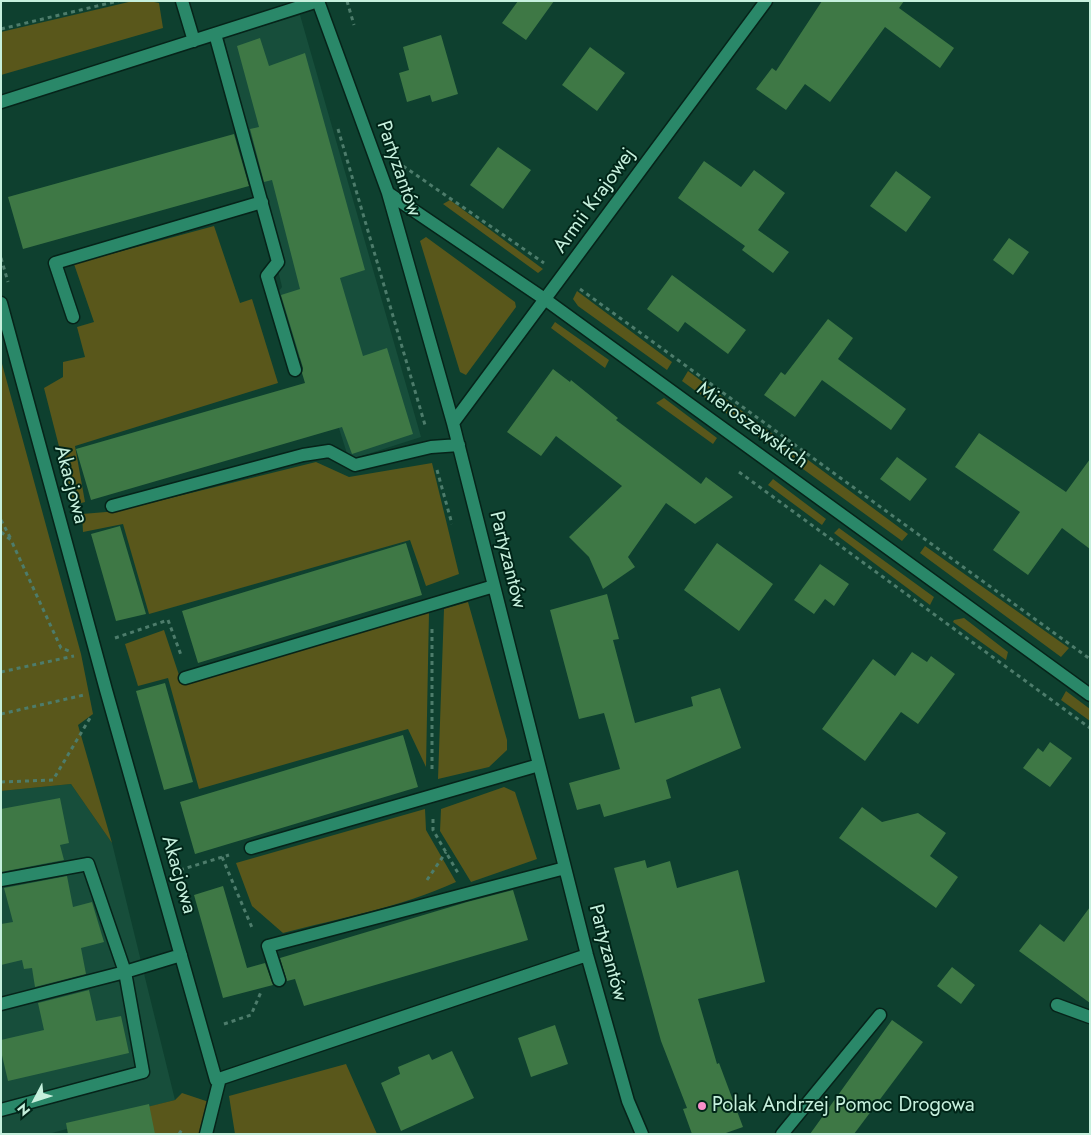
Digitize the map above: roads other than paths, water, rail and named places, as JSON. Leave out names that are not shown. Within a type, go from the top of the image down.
[{"type":"street","points":[[182,1],[194,40]]},
{"type":"street","points":[[1,102],[318,1]]},
{"type":"street","name":"Partyzantów","points":[[318,1],[388,193],[459,445],[587,954],[628,1101],[642,1134]]},
{"type":"street","name":"Armii Krajowej","points":[[453,423],[766,1]]},
{"type":"street","points":[[215,34],[278,262],[267,276],[295,370]]},
{"type":"street","name":"Mieroszewskich","points":[[388,193],[546,300],[1090,695]]},
{"type":"street","points":[[73,317],[55,263],[262,202]]},
{"type":"street","name":"Akacjowa","points":[[1,303],[106,690],[216,1080],[220,1078]]},
{"type":"street","points":[[112,506],[303,455],[329,451],[355,465],[431,447],[459,445]]},
{"type":"street","points":[[185,678],[494,586]]},
{"type":"street","points":[[251,848],[540,765]]},
{"type":"street","points":[[1,880],[88,864],[125,972],[143,1072],[1,1110]]},
{"type":"street","points":[[279,980],[268,946],[565,868]]},
{"type":"street","points":[[206,1134],[220,1078],[587,954]]},
{"type":"street","points":[[1,1004],[181,956]]},
{"type":"street","points":[[1056,1005],[1090,1017]]},
{"type":"street","points":[[782,1134],[880,1015]]},
{"type":"place","name":"Polak Andrzej Pomoc Drogowa","points":[[702,1106]]}]
